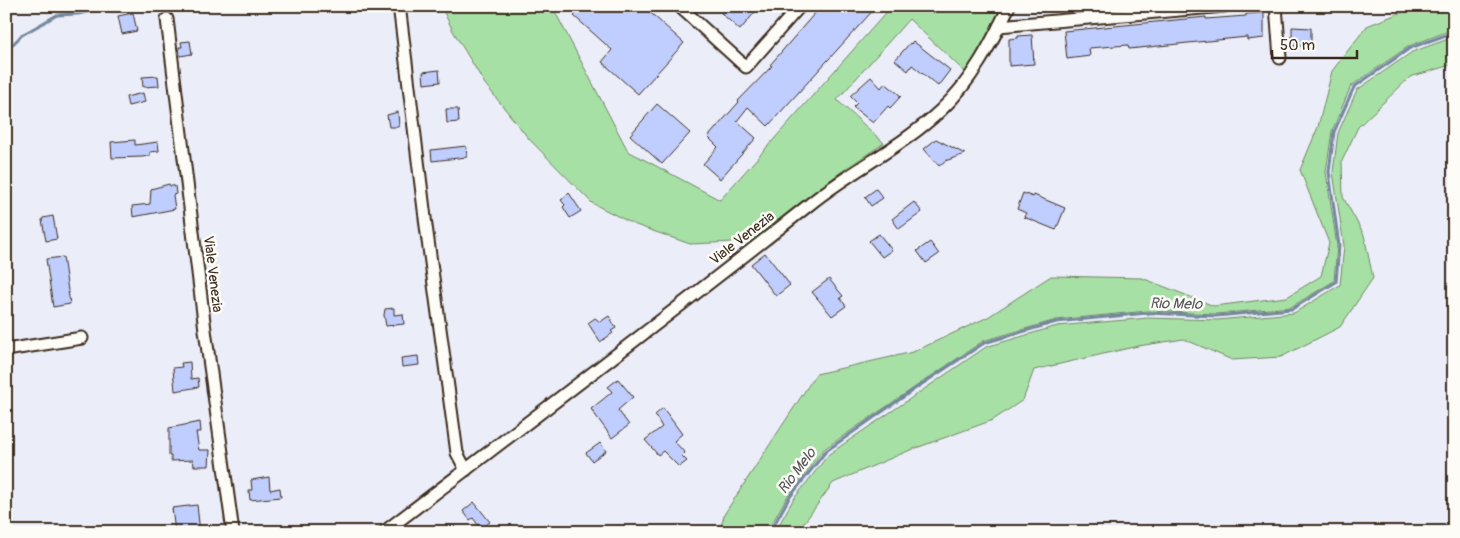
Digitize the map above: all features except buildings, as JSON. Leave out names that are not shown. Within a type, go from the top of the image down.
[{"type":"street","points":[[679,6],[746,67],[800,6]]},
{"type":"street","name":"Viale Venezia","points":[[384,532],[697,293],[830,188],[922,126],[941,110],[977,68],[1008,6]]},
{"type":"street","points":[[999,26],[1225,6]]},
{"type":"street","points":[[1276,6],[1280,58]]},
{"type":"street","points":[[400,13],[457,453],[466,470]]},
{"type":"street","name":"Viale Venezia","points":[[167,19],[207,339],[234,532]]},
{"type":"street","points":[[6,350],[82,338]]},
{"type":"green space","points":[[441,6],[552,6],[628,151],[720,200],[892,6],[1004,6],[966,73],[909,19],[837,100],[884,143],[838,174],[756,241],[690,244],[633,224],[592,203],[529,139],[485,84],[453,31]]},
{"type":"green space","points":[[1420,6],[1454,6],[1454,29],[1409,46],[1351,86],[1332,131],[1326,172],[1337,246],[1334,281],[1291,307],[1216,314],[1147,311],[1056,320],[983,341],[824,449],[787,497],[767,532],[719,532],[725,513],[816,374],[913,352],[988,317],[1051,276],[1142,278],[1214,306],[1287,297],[1321,276],[1329,243],[1300,170],[1318,127],[1332,71],[1367,26]]},
{"type":"green space","points":[[1454,37],[1454,64],[1410,77],[1358,127],[1342,161],[1343,197],[1364,235],[1373,278],[1340,327],[1281,357],[1232,360],[1184,339],[1138,346],[1034,370],[1023,400],[993,420],[908,451],[833,483],[801,527],[801,532],[775,532],[793,500],[829,454],[986,347],[1057,326],[1148,318],[1217,320],[1294,313],[1340,285],[1344,246],[1333,172],[1338,133],[1357,90],[1412,52]]},
{"type":"waterway","points":[[6,51],[22,35],[57,15],[78,14],[105,8],[105,6]]},
{"type":"waterway","name":"Rio Melo","points":[[770,532],[789,498],[826,451],[984,343],[1056,322],[1147,313],[1216,316],[1292,309],[1336,282],[1339,246],[1329,172],[1334,132],[1354,87],[1410,48],[1454,32]]}]
